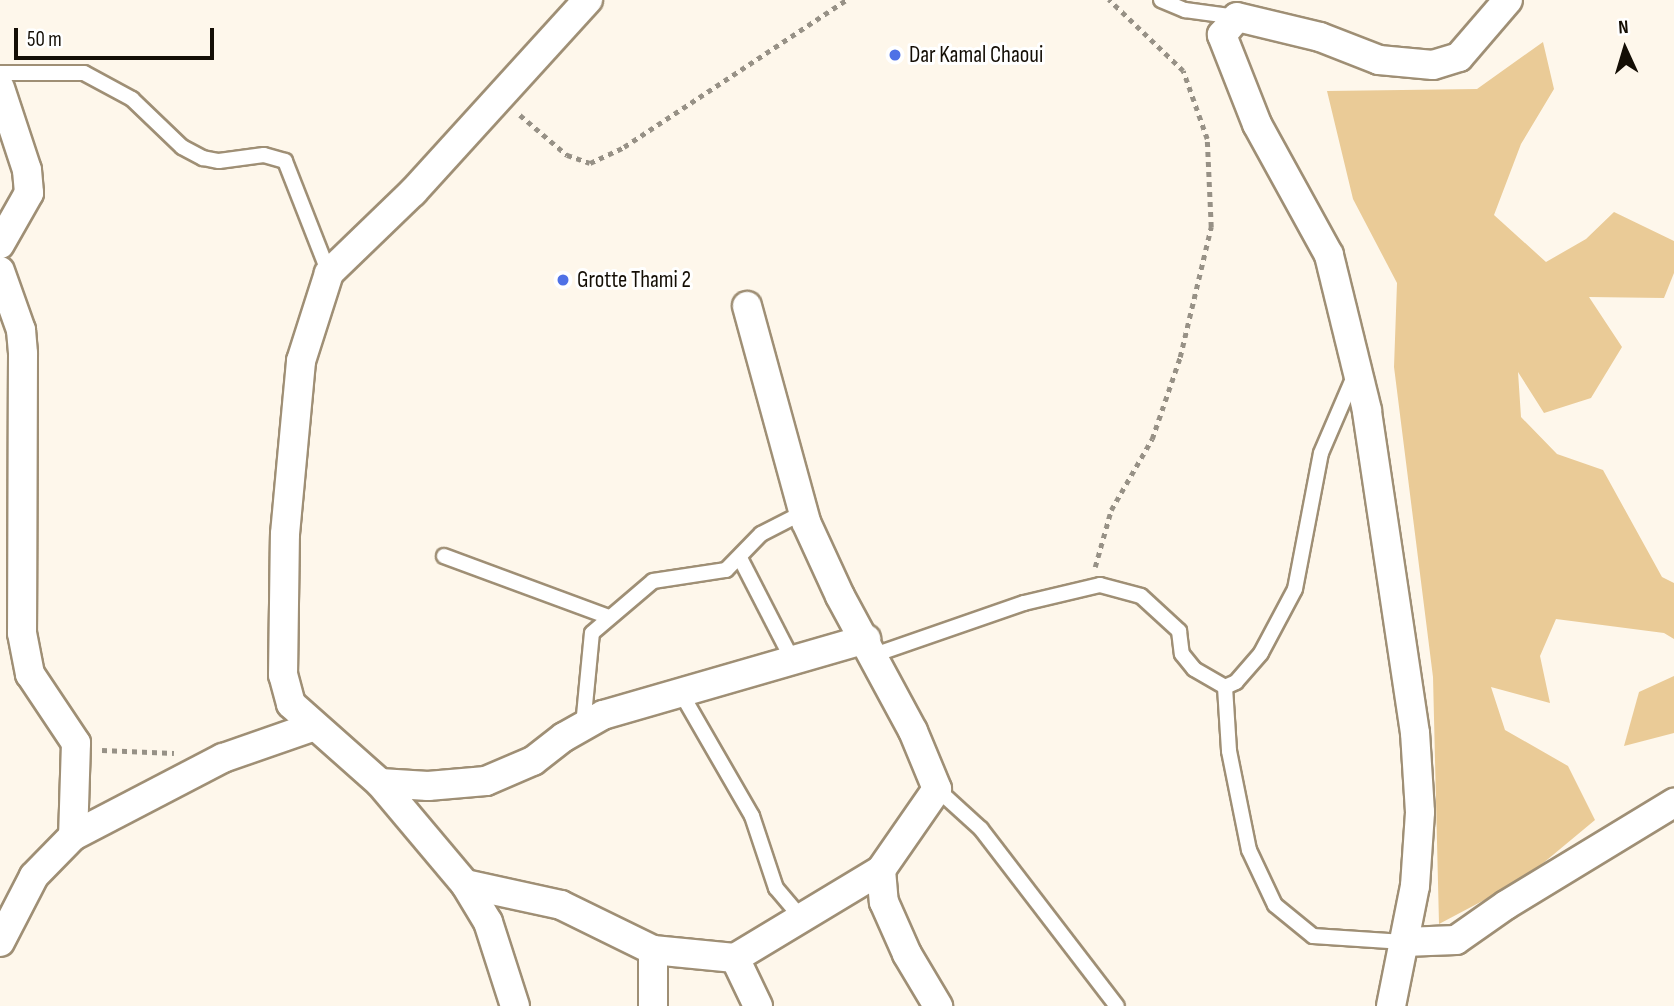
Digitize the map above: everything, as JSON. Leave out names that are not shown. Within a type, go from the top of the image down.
[{"type":"street","points":[[515,1006],[488,922],[465,884],[380,783],[312,727],[291,704],[283,675],[284,547],[301,361],[329,273],[414,192],[498,96],[589,0]]},
{"type":"street","points":[[1391,1006],[1415,886],[1420,812],[1415,733],[1367,410],[1329,255],[1257,124],[1223,47],[1222,35],[1238,9],[1378,60],[1433,65],[1459,57],[1508,0]]},
{"type":"street","points":[[0,88],[27,170],[29,193],[0,244]]},
{"type":"street","points":[[0,271],[21,330],[23,354],[22,633],[30,674],[62,718],[77,750],[73,836]]},
{"type":"street","points":[[465,884],[561,905],[653,950],[735,958],[803,920],[881,870],[937,789],[870,647],[839,596],[804,512],[772,411],[747,306]]},
{"type":"street","points":[[380,783],[428,786],[486,780],[533,761],[583,726],[616,711],[793,661],[870,647]]},
{"type":"street","points":[[0,942],[34,876],[73,836],[218,761],[312,727]]},
{"type":"street","points":[[1404,942],[1456,940],[1506,905],[1674,803]]},
{"type":"street","points":[[881,870],[884,902],[907,954],[938,1006]]},
{"type":"street","points":[[653,950],[653,1006]]},
{"type":"street","points":[[735,958],[758,1006]]},
{"type":"lane","points":[[1161,0],[1185,10],[1238,9]]},
{"type":"lane","points":[[0,73],[84,74],[132,99],[182,147],[202,158],[219,161],[264,155],[285,161],[329,273]]},
{"type":"lane","points":[[1224,687],[1250,670],[1295,589],[1321,453],[1357,371]]},
{"type":"lane","points":[[583,726],[587,650],[592,633],[653,581],[726,570],[740,558],[744,548],[761,534],[804,512]]},
{"type":"lane","points":[[444,556],[609,617]]},
{"type":"lane","points":[[740,558],[793,661]]},
{"type":"lane","points":[[870,647],[1024,603],[1092,587],[1121,587],[1141,596],[1179,631],[1186,662],[1224,687]]},
{"type":"lane","points":[[1224,687],[1229,751],[1249,850],[1275,905],[1313,936],[1404,942]]},
{"type":"lane","points":[[681,693],[752,816],[776,888],[803,920]]},
{"type":"lane","points":[[937,789],[981,829],[1117,1006]]},
{"type":"path","points":[[498,96],[567,155],[590,163],[624,147],[846,0]]},
{"type":"path","points":[[1092,587],[1099,543],[1111,510],[1152,439],[1180,357],[1211,227],[1207,139],[1183,71],[1109,0]]},
{"type":"path","points":[[77,750],[155,751],[218,761]]},
{"type":"shaded area","points":[[1543,42],[1554,89],[1521,144],[1494,215],[1546,262],[1586,239],[1614,212],[1674,241],[1674,273],[1664,298],[1589,297],[1622,347],[1591,398],[1544,413],[1518,372],[1521,417],[1557,454],[1603,470],[1662,577],[1674,583],[1674,639],[1664,633],[1556,619],[1540,656],[1550,703],[1491,687],[1505,730],[1568,766],[1595,820],[1524,879],[1439,924],[1433,677],[1394,367],[1397,283],[1353,199],[1327,91],[1477,89]]},
{"type":"shaded area","points":[[1674,676],[1674,733],[1624,746],[1639,692]]},
{"type":"place","name":"Dar Kamal Chaoui","points":[[895,55]]},
{"type":"place","name":"Grotte Thami 2","points":[[563,280]]}]
